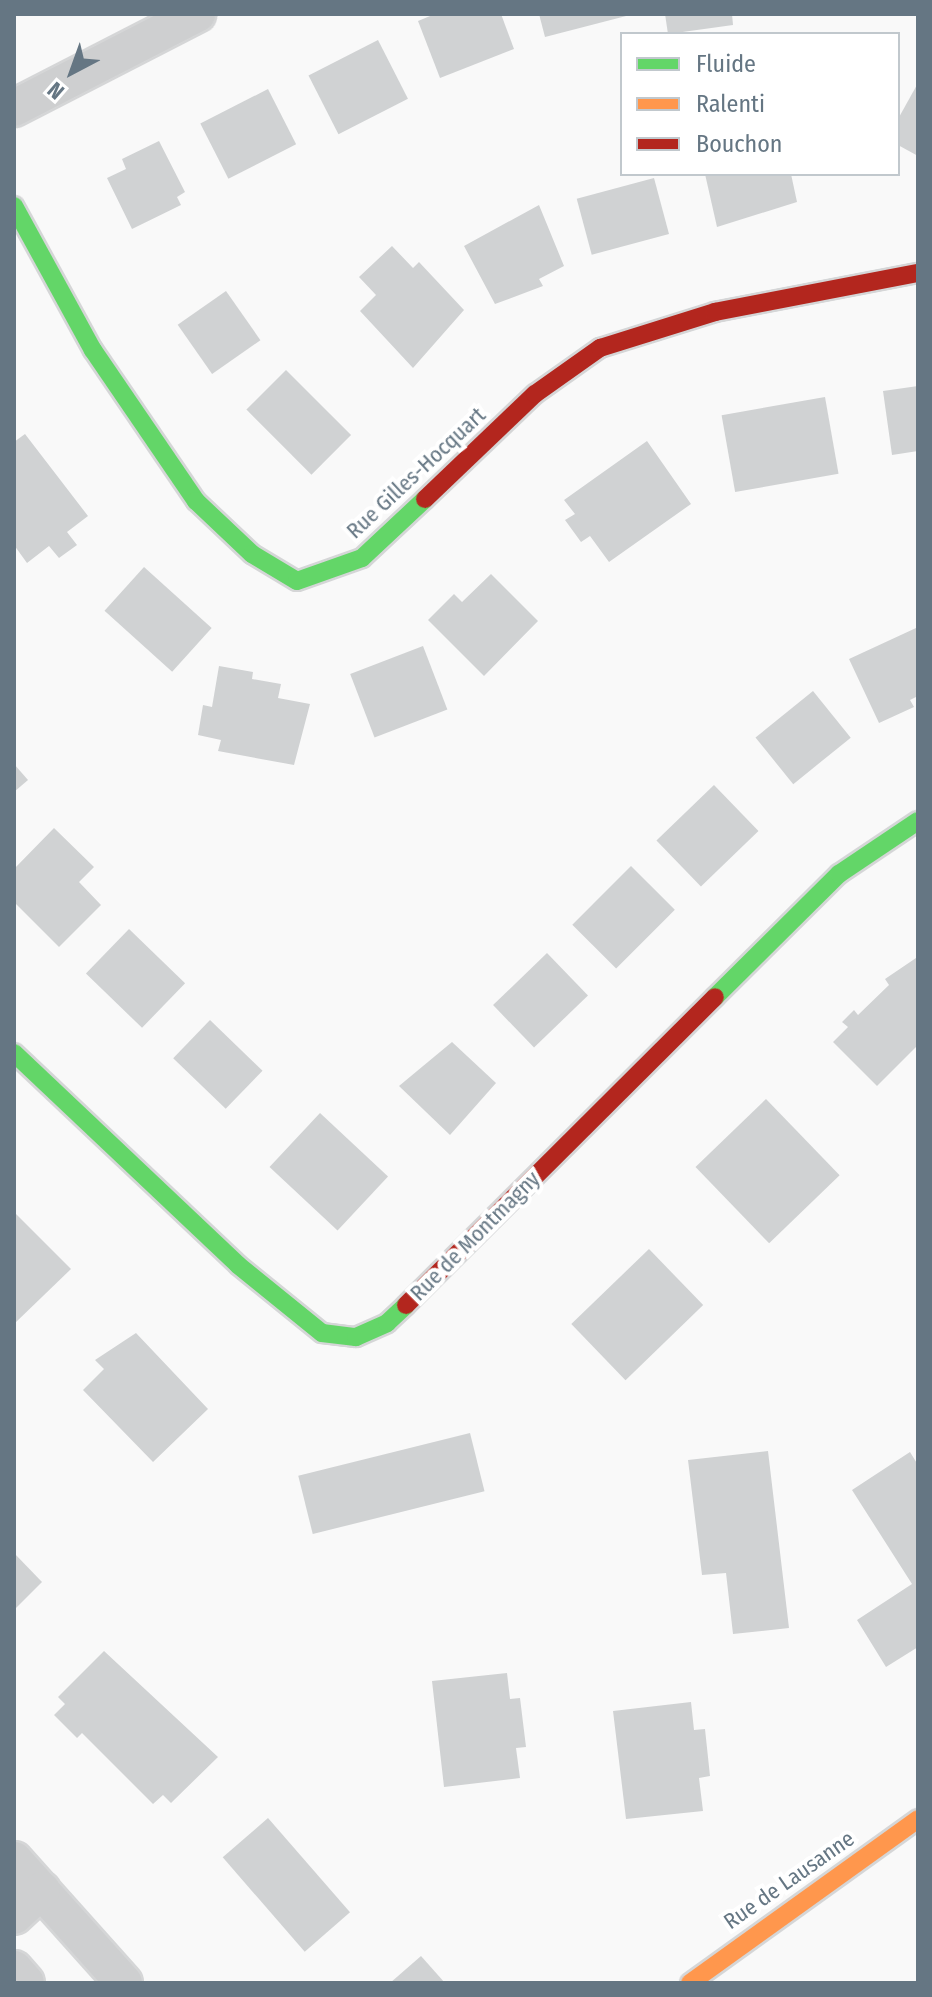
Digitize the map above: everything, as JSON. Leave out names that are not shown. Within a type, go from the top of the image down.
[{"type":"street","points":[[14,108],[197,14]]},
{"type":"street","name":"Rue Gilles-Hocquart","points":[[14,206],[93,350],[196,501],[252,554],[297,581],[362,558],[535,394],[600,348],[715,312],[918,273]]},
{"type":"street","name":"Rue de Montmagny","points":[[14,1053],[238,1265],[322,1333],[356,1337],[387,1323],[839,874],[918,821]]},
{"type":"street","name":"Rue de Lausanne","points":[[690,1983],[918,1819]]},
{"type":"street","points":[[14,1860],[124,1983]]},
{"type":"street","points":[[14,1916],[42,1890]]},
{"type":"street","points":[[14,1969],[26,1983]]},
{"type":"building","points":[[435,14],[501,14],[514,49],[440,78],[418,21]]},
{"type":"building","points":[[539,14],[630,14],[630,15],[545,37]]},
{"type":"building","points":[[665,14],[732,14],[733,25],[668,32]]},
{"type":"building","points":[[378,40],[408,99],[338,134],[309,75]]},
{"type":"building","points":[[918,83],[918,156],[900,146],[900,115]]},
{"type":"building","points":[[268,89],[296,144],[228,179],[200,124]]},
{"type":"building","points":[[159,141],[185,192],[177,197],[181,205],[132,229],[107,178],[126,169],[122,159]]},
{"type":"building","points":[[705,176],[791,176],[797,202],[717,227]]},
{"type":"building","points":[[654,178],[669,234],[592,255],[577,199]]},
{"type":"building","points":[[539,205],[564,266],[539,279],[543,286],[495,304],[464,246]]},
{"type":"building","points":[[392,246],[413,268],[419,262],[464,310],[413,368],[360,311],[376,295],[359,277]]},
{"type":"building","points":[[226,291],[260,340],[212,374],[178,325]]},
{"type":"building","points":[[286,370],[351,435],[311,475],[246,410]]},
{"type":"building","points":[[918,386],[918,451],[892,455],[883,391]]},
{"type":"building","points":[[825,397],[839,474],[735,492],[722,415]]},
{"type":"building","points":[[25,434],[88,516],[67,532],[77,545],[59,558],[49,546],[27,563],[14,545],[14,442]]},
{"type":"building","points":[[647,441],[691,504],[609,562],[590,536],[581,542],[565,520],[575,514],[564,500]]},
{"type":"building","points":[[144,567],[212,628],[172,672],[105,611]]},
{"type":"building","points":[[491,574],[538,621],[484,676],[428,620],[454,594],[462,602]]},
{"type":"building","points":[[916,628],[918,696],[910,700],[914,707],[879,723],[849,659]]},
{"type":"building","points":[[423,646],[447,709],[375,737],[350,674]]},
{"type":"building","points":[[219,666],[253,672],[252,679],[281,684],[278,698],[310,704],[294,765],[218,751],[221,740],[198,735],[203,705],[212,707]]},
{"type":"building","points":[[813,691],[851,738],[793,784],[755,738]]},
{"type":"building","points":[[14,764],[28,780],[14,792]]},
{"type":"building","points":[[714,785],[758,831],[701,887],[656,841]]},
{"type":"building","points":[[54,828],[94,867],[79,882],[101,905],[59,947],[14,902],[14,869]]},
{"type":"building","points":[[631,866],[675,910],[616,969],[572,925]]},
{"type":"building","points":[[129,929],[185,983],[142,1028],[86,974]]},
{"type":"building","points":[[547,953],[588,995],[534,1048],[493,1005]]},
{"type":"building","points":[[916,958],[918,1045],[877,1086],[833,1042],[848,1027],[842,1022],[854,1010],[858,1015],[889,985],[885,979]]},
{"type":"building","points":[[210,1020],[263,1071],[226,1109],[173,1058]]},
{"type":"building","points":[[452,1042],[496,1083],[450,1135],[399,1086]]},
{"type":"building","points":[[766,1099],[840,1175],[769,1243],[696,1167]]},
{"type":"building","points":[[320,1113],[388,1176],[338,1231],[270,1167]]},
{"type":"building","points":[[14,1212],[71,1269],[14,1324]]},
{"type":"building","points":[[649,1249],[703,1305],[625,1380],[571,1324]]},
{"type":"building","points":[[136,1333],[208,1409],[153,1462],[83,1390],[104,1369],[95,1360]]},
{"type":"building","points":[[470,1433],[485,1491],[313,1534],[298,1476]]},
{"type":"building","points":[[768,1451],[789,1628],[733,1634],[726,1573],[702,1575],[688,1460]]},
{"type":"building","points":[[910,1452],[918,1465],[918,1647],[886,1667],[857,1620],[912,1584],[852,1490]]},
{"type":"building","points":[[14,1553],[42,1582],[14,1610]]},
{"type":"building","points":[[104,1651],[218,1757],[171,1803],[163,1795],[153,1804],[82,1733],[77,1738],[54,1715],[65,1704],[58,1697]]},
{"type":"building","points":[[507,1673],[510,1699],[520,1698],[526,1747],[516,1748],[520,1778],[444,1787],[432,1681]]},
{"type":"building","points":[[691,1702],[694,1730],[705,1729],[710,1776],[699,1778],[703,1811],[626,1819],[613,1711]]},
{"type":"building","points":[[268,1818],[350,1912],[305,1952],[223,1857]]},
{"type":"building","points":[[421,1956],[445,1983],[390,1983]]},
{"type":"traffic: fast","points":[[14,206],[93,350],[196,501],[252,554],[297,581],[362,558],[425,499]]},
{"type":"traffic: fast","points":[[715,997],[839,874],[918,821]]},
{"type":"traffic: fast","points":[[14,1053],[238,1265],[322,1333],[356,1337],[387,1323],[406,1305]]},
{"type":"traffic: slow","points":[[690,1983],[918,1819]]},
{"type":"traffic: jam","points":[[425,499],[535,394],[600,348],[715,312],[918,273]]},
{"type":"traffic: jam","points":[[406,1305],[715,997]]}]
